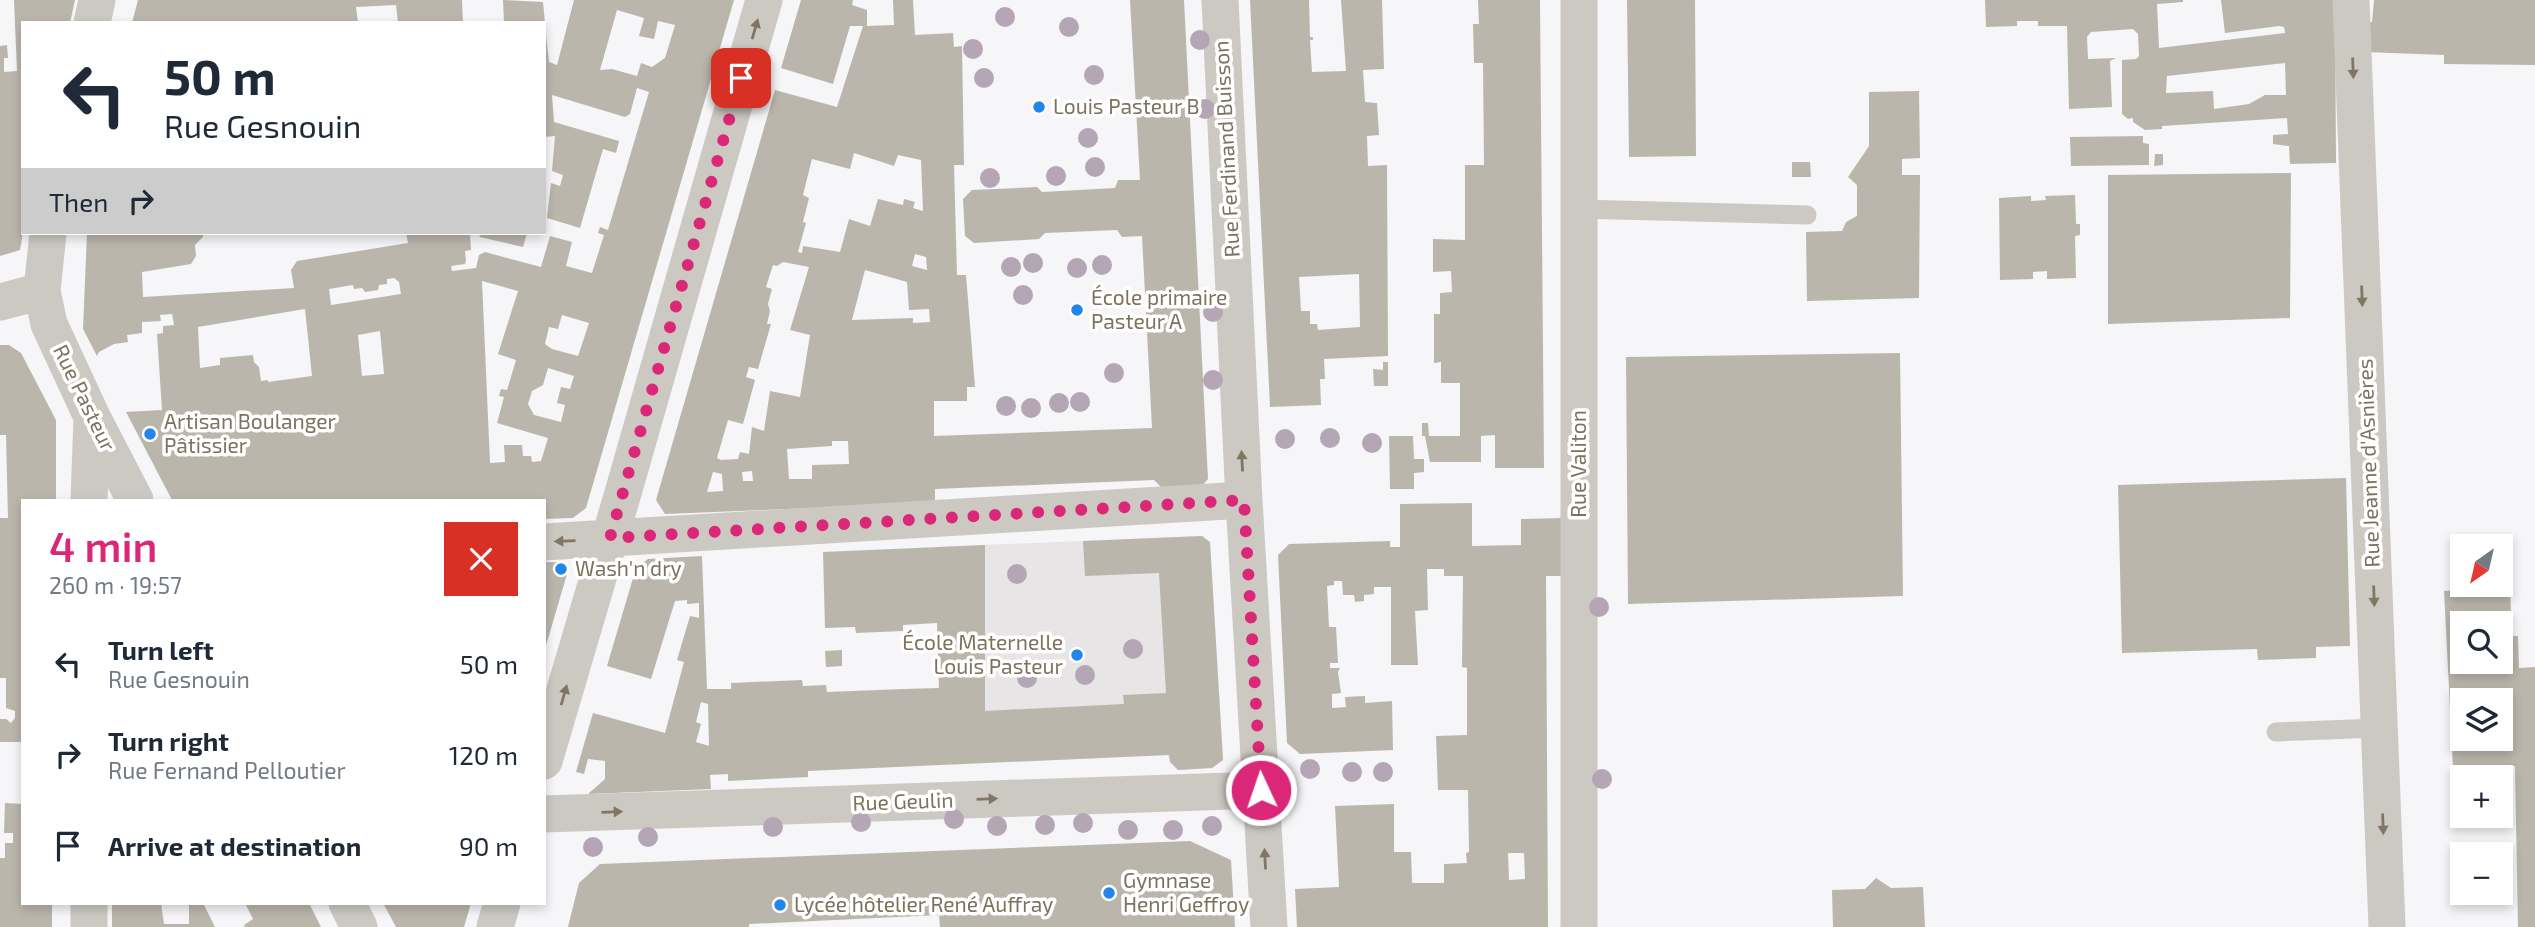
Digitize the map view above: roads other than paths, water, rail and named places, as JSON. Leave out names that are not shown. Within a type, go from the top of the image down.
[{"type":"street","points":[[92,21],[97,0]]},
{"type":"street","points":[[546,754],[764,0]]},
{"type":"street","name":"Rue Ferdinand Buisson","points":[[1220,0],[1244,500],[1269,927]]},
{"type":"street","name":"Rue Valiton","points":[[1579,927],[1580,0]]},
{"type":"street","name":"Rue Jeanne d'Asnières","points":[[2351,0],[2387,927]]},
{"type":"street","name":"Rue Pasteur","points":[[48,235],[42,291],[49,324],[92,417],[134,499]]},
{"type":"street","points":[[0,302],[42,291]]},
{"type":"street","points":[[89,499],[92,417]]},
{"type":"street","points":[[546,542],[1244,500]]},
{"type":"street","name":"Rue Geulin","points":[[546,814],[1261,790]]},
{"type":"street","points":[[89,905],[89,927]]},
{"type":"street","points":[[348,905],[359,927]]},
{"type":"street","points":[[495,927],[501,905]]},
{"type":"lane","points":[[1579,209],[1807,215]]},
{"type":"lane","points":[[2276,732],[2379,728]]},
{"type":"place","name":"Louis Pasteur B","points":[[1039,107]]},
{"type":"place","name":"École primaire Pasteur A","points":[[1077,310]]},
{"type":"place","name":"Artisan Boulanger Pâtissier","points":[[150,434]]},
{"type":"place","name":"Wash'n dry","points":[[561,569]]},
{"type":"place","name":"École Maternelle Louis Pasteur","points":[[1077,655]]},
{"type":"place","name":"Gymnase Henri Geffroy","points":[[1109,893]]},
{"type":"place","name":"Lycée hôtelier René Auffray","points":[[780,905]]}]
